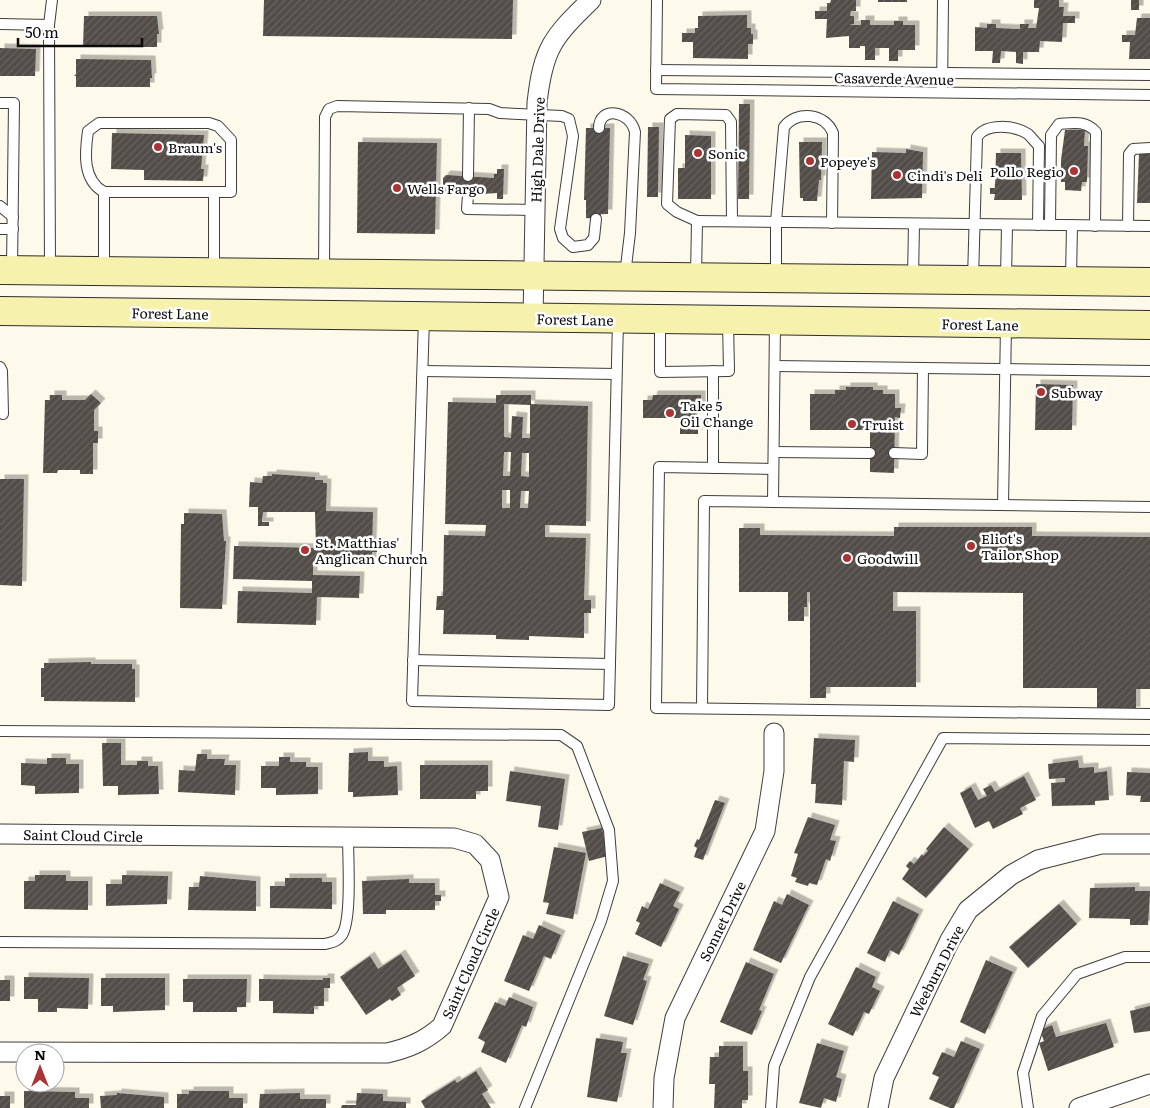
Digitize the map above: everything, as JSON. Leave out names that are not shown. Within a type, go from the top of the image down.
[{"type":"main road","points":[[6,270],[1150,282]]},
{"type":"main road","points":[[103,312],[104,271]]},
{"type":"main road","points":[[324,273],[325,316]]},
{"type":"main road","points":[[775,321],[776,278]]},
{"type":"main road","points":[[1006,281],[1006,324]]},
{"type":"main road","name":"Forest Lane","points":[[0,311],[1150,325]]},
{"type":"street","name":"High Dale Drive","points":[[533,318],[537,114],[540,75],[546,54],[565,25],[591,0]]},
{"type":"street","name":"Sonnet Drive","points":[[663,1108],[664,1078],[675,1018],[765,831],[774,771],[774,733]]},
{"type":"street","name":"Saint Cloud Circle","points":[[0,834],[454,838],[475,844],[490,860],[494,869],[499,897],[442,1026],[428,1039],[409,1048],[387,1053],[0,1052]]},
{"type":"street","name":"Weeburn Drive","points":[[878,1108],[884,1078],[950,940],[968,910],[1011,874],[1038,860],[1101,844],[1150,844]]},
{"type":"street","points":[[1079,1108],[1150,1084]]},
{"type":"lane","points":[[50,270],[49,25],[52,0]]},
{"type":"lane","name":"Casaverde Avenue","points":[[657,0],[656,88],[1150,95]]},
{"type":"lane","points":[[942,92],[943,0]]},
{"type":"lane","points":[[0,24],[49,25]]},
{"type":"lane","name":"Casaverde Avenue","points":[[656,70],[1150,75]]},
{"type":"lane","points":[[0,103],[14,103],[13,229],[6,270]]},
{"type":"lane","points":[[324,273],[325,117],[333,107],[469,108],[489,109],[500,113],[562,116],[569,119],[572,146],[560,229],[562,238],[573,247],[588,245],[594,238],[596,218]]},
{"type":"lane","points":[[468,176],[469,108]]},
{"type":"lane","points":[[598,128],[598,122],[603,117],[609,114],[620,114],[628,117],[633,122],[635,132],[630,234],[625,276]]},
{"type":"lane","points":[[732,221],[731,122],[726,115],[677,114],[670,119],[667,204],[677,212],[697,221],[1150,226]]},
{"type":"lane","points":[[776,278],[776,222],[784,126],[789,120],[800,117],[821,118],[830,124],[833,133],[832,223]]},
{"type":"lane","points":[[1050,225],[1051,134],[1059,124],[1078,122],[1090,125],[1096,132],[1095,226]]},
{"type":"lane","points":[[99,123],[209,123],[218,126],[231,140],[231,192],[214,192],[104,192],[95,187],[87,166],[88,131],[99,123]]},
{"type":"lane","points":[[973,280],[977,137],[981,130],[990,127],[1015,129],[1027,134],[1039,146],[1038,225]]},
{"type":"lane","points":[[1128,226],[1129,154],[1133,149],[1150,148]]},
{"type":"lane","points":[[104,192],[104,271]]},
{"type":"lane","points":[[214,192],[214,272]]},
{"type":"lane","points":[[468,195],[468,209],[535,210]]},
{"type":"lane","points":[[0,206],[13,218]]},
{"type":"lane","points":[[696,277],[697,221]]},
{"type":"lane","points":[[913,280],[914,224]]},
{"type":"lane","points":[[1006,281],[1007,225]]},
{"type":"lane","points":[[1072,226],[1072,281]]},
{"type":"lane","points":[[0,229],[13,229]]},
{"type":"lane","points":[[424,317],[412,701],[600,704],[610,704],[618,319]]},
{"type":"lane","points":[[660,320],[660,372],[729,372],[728,321]]},
{"type":"lane","points":[[773,502],[775,321]]},
{"type":"lane","points":[[1003,505],[1006,324]]},
{"type":"lane","points":[[775,366],[1150,371]]},
{"type":"lane","points":[[0,367],[2,371],[3,414]]},
{"type":"lane","points":[[894,453],[922,454],[924,368]]},
{"type":"lane","points":[[423,372],[616,374]]},
{"type":"lane","points":[[713,372],[713,468]]},
{"type":"lane","points":[[774,452],[870,453]]},
{"type":"lane","points":[[773,469],[659,467],[656,708],[1150,714]]},
{"type":"lane","points":[[702,708],[704,501],[1150,507]]},
{"type":"lane","points":[[413,660],[610,664]]},
{"type":"lane","points":[[0,731],[561,735],[577,746],[608,830],[613,881],[601,921],[525,1108]]},
{"type":"lane","points":[[771,1108],[774,1066],[810,977],[943,738],[1150,740]]},
{"type":"lane","points":[[0,942],[325,944],[337,941],[347,921],[348,837]]},
{"type":"lane","points":[[1028,1108],[1023,1073],[1042,1016],[1077,974],[1125,958],[1150,957]]},
{"type":"building","points":[[264,0],[513,0],[512,39],[263,36]]},
{"type":"building","points":[[831,0],[856,0],[856,11],[851,11],[850,16],[854,16],[854,24],[849,25],[861,25],[861,20],[870,20],[870,25],[894,25],[894,21],[903,21],[903,25],[915,25],[915,50],[898,50],[898,61],[889,61],[889,48],[875,48],[875,60],[865,60],[865,46],[849,48],[849,36],[826,38],[827,19],[815,19],[815,11],[827,11],[827,3],[830,3]]},
{"type":"building","points":[[878,0],[907,0],[907,2],[878,2]]},
{"type":"building","points":[[1034,0],[1059,0],[1059,7],[1064,7],[1063,16],[1075,16],[1075,23],[1063,23],[1062,42],[1040,41],[1039,52],[1023,52],[1023,64],[1016,63],[1016,52],[1001,51],[1000,63],[992,63],[993,51],[975,51],[975,27],[987,28],[987,24],[996,24],[996,28],[1020,29],[1020,24],[1029,24],[1028,28],[1036,28],[1039,8],[1034,8]]},
{"type":"building","points":[[1131,0],[1139,0],[1139,10],[1131,10]]},
{"type":"building","points":[[747,15],[747,28],[751,28],[751,34],[753,34],[753,44],[748,44],[748,59],[693,58],[693,42],[682,42],[682,33],[695,33],[695,28],[698,28],[698,16]]},
{"type":"building","points":[[84,16],[157,16],[159,34],[157,34],[157,47],[83,47]]},
{"type":"building","points":[[1137,18],[1150,18],[1150,59],[1129,59],[1130,42],[1122,42],[1122,35],[1135,35]]},
{"type":"building","points":[[0,48],[36,49],[35,76],[0,76]]},
{"type":"building","points":[[76,59],[151,60],[152,78],[150,78],[150,87],[76,87],[76,76],[74,76],[76,74]]},
{"type":"building","points":[[739,104],[750,104],[749,199],[738,199]]},
{"type":"building","points":[[648,127],[659,127],[658,197],[647,197]]},
{"type":"building","points":[[586,128],[610,128],[608,214],[601,214],[600,219],[586,218],[586,200],[584,200]]},
{"type":"building","name":"Pollo Regio","points":[[1065,130],[1085,130],[1084,146],[1088,146],[1087,182],[1082,182],[1081,191],[1065,190],[1065,182],[1061,182],[1061,160]]},
{"type":"building","name":"Braum's","points":[[112,133],[204,135],[201,169],[204,169],[203,181],[144,180],[144,170],[111,169]]},
{"type":"building","name":"Sonic","points":[[685,135],[711,136],[711,199],[678,199],[678,168],[685,168]]},
{"type":"building","name":"Wells Fargo","points":[[358,142],[437,143],[435,234],[357,233]]},
{"type":"building","name":"Popeye's","points":[[799,142],[822,142],[821,180],[819,180],[817,201],[803,201],[803,198],[800,198]]},
{"type":"building","name":"Cindi's Deli","points":[[906,149],[923,152],[922,198],[871,199],[872,152],[906,153]]},
{"type":"building","points":[[996,153],[1021,153],[1022,200],[994,200],[995,194],[990,194],[990,188],[995,188]]},
{"type":"building","points":[[1139,154],[1150,154],[1150,203],[1137,203]]},
{"type":"building","points":[[497,169],[504,169],[503,199],[497,199],[497,193],[468,195],[443,193],[443,178],[446,175],[494,178],[494,174],[497,174]]},
{"type":"building","points":[[1036,384],[1073,385],[1072,430],[1035,430]]},
{"type":"building","name":"Truist","points":[[846,387],[873,387],[873,390],[883,390],[883,394],[895,394],[895,408],[901,408],[900,418],[895,417],[894,473],[870,472],[870,430],[810,430],[810,394],[835,394],[835,390],[846,390]]},
{"type":"building","points":[[91,394],[101,403],[94,410],[94,431],[98,431],[98,443],[93,443],[93,474],[80,474],[80,470],[58,470],[57,473],[43,473],[45,400],[50,400],[50,395],[62,395],[62,400],[85,400]]},
{"type":"building","points":[[496,395],[531,395],[531,404],[588,406],[586,526],[545,525],[545,537],[586,538],[584,600],[591,600],[591,613],[584,613],[584,638],[529,636],[529,640],[496,639],[496,635],[443,634],[444,610],[436,610],[437,596],[443,596],[444,535],[485,536],[486,525],[445,524],[448,402],[496,403]],"holes":[[[504,404],[530,405],[530,438],[522,438],[523,417],[512,416],[511,438],[504,437]],[[504,452],[511,452],[510,476],[503,476]],[[522,453],[529,453],[529,477],[521,476]],[[502,490],[510,490],[510,508],[502,508]],[[521,491],[529,491],[528,508],[520,508]]]},
{"type":"building","name":"Take 5 Oil Change","points":[[653,395],[701,395],[701,408],[698,408],[697,418],[687,418],[687,423],[698,423],[698,434],[680,434],[680,418],[643,418],[643,400],[652,400]]},
{"type":"building","name":"St. Matthias' Anglican Church","points":[[272,474],[315,477],[315,480],[323,480],[323,483],[327,483],[326,511],[373,512],[372,548],[377,548],[377,552],[372,552],[372,562],[317,560],[317,565],[313,565],[313,575],[360,576],[359,598],[317,597],[316,625],[237,623],[238,591],[312,593],[312,581],[233,579],[234,546],[316,548],[315,512],[263,512],[262,522],[269,522],[269,526],[258,526],[258,507],[249,507],[250,482],[262,483],[263,476],[272,476]]},
{"type":"building","points":[[0,479],[24,479],[22,586],[0,585]]},
{"type":"building","points":[[184,513],[222,514],[224,541],[226,541],[222,609],[180,608],[181,524],[184,524]]},
{"type":"building","points":[[894,527],[1032,527],[1032,536],[1150,537],[1150,689],[1136,689],[1136,711],[1097,711],[1097,688],[1023,688],[1023,593],[893,592],[893,611],[916,611],[916,687],[826,687],[826,698],[810,698],[810,592],[807,592],[807,607],[804,607],[804,621],[788,621],[788,592],[739,592],[739,528],[760,528],[760,535],[894,536]]},
{"type":"building","points":[[91,662],[91,664],[132,664],[132,669],[135,669],[135,702],[44,701],[44,697],[41,697],[41,668],[44,668],[44,663]]},
{"type":"building","points":[[814,738],[855,740],[854,762],[844,761],[842,805],[815,803],[816,784],[811,784]]},
{"type":"building","points":[[102,743],[121,743],[121,765],[137,765],[137,761],[148,761],[148,766],[158,766],[159,794],[118,795],[118,786],[103,786]]},
{"type":"building","points":[[368,752],[368,761],[384,761],[384,767],[397,766],[398,795],[353,797],[353,792],[348,792],[349,753]]},
{"type":"building","points":[[197,754],[207,754],[207,759],[225,759],[224,765],[236,765],[235,795],[178,792],[179,770],[195,771]]},
{"type":"building","points":[[279,757],[290,757],[290,762],[306,762],[306,767],[318,767],[318,794],[276,795],[276,788],[261,788],[261,766],[279,766]]},
{"type":"building","points":[[47,758],[66,758],[66,764],[79,764],[79,793],[35,794],[35,786],[21,785],[21,763],[47,764]]},
{"type":"building","points":[[1078,760],[1079,768],[1094,767],[1094,773],[1107,771],[1109,800],[1095,801],[1095,805],[1052,806],[1051,783],[1065,782],[1065,778],[1049,779],[1048,764]]},
{"type":"building","points":[[420,765],[488,765],[488,791],[476,791],[476,799],[420,799]]},
{"type":"building","points":[[510,771],[565,779],[558,830],[538,827],[541,806],[506,801]]},
{"type":"building","points":[[1127,772],[1150,773],[1150,802],[1140,802],[1141,796],[1126,795]]},
{"type":"building","points":[[1024,776],[1036,800],[1020,808],[1023,814],[993,829],[989,821],[975,828],[960,793],[971,787],[978,800],[987,796],[983,789],[991,785],[995,792]]},
{"type":"building","points":[[715,800],[725,803],[703,860],[694,857],[697,848],[694,846],[697,839],[699,840]]},
{"type":"building","points":[[808,817],[835,825],[830,840],[836,841],[830,861],[826,859],[817,885],[809,883],[808,886],[795,882],[797,878],[791,876],[798,854],[794,853]]},
{"type":"building","points":[[944,827],[969,849],[926,898],[902,879],[909,869],[906,866],[910,861],[914,864],[922,854],[923,856],[928,851],[926,849]]},
{"type":"building","points":[[602,828],[608,856],[589,861],[582,832]]},
{"type":"building","points":[[554,847],[586,853],[573,919],[546,914],[549,903],[543,902]]},
{"type":"building","points":[[35,875],[66,875],[66,881],[88,881],[88,910],[24,909],[24,881],[35,881]]},
{"type":"building","points":[[122,875],[168,876],[167,904],[106,906],[106,884],[122,884]]},
{"type":"building","points":[[200,876],[256,881],[256,911],[188,910],[189,887],[199,887]]},
{"type":"building","points":[[285,878],[322,878],[322,882],[332,882],[332,909],[270,908],[270,886],[285,886]]},
{"type":"building","points":[[409,879],[409,883],[435,883],[435,895],[441,895],[441,901],[435,901],[435,910],[386,910],[386,914],[363,914],[362,881]]},
{"type":"building","points":[[660,883],[680,892],[673,906],[679,909],[661,947],[635,934],[640,923],[636,921],[642,906],[648,909]]},
{"type":"building","points":[[1135,887],[1135,891],[1150,891],[1148,925],[1130,925],[1130,919],[1089,918],[1090,888]]},
{"type":"building","points":[[787,894],[809,905],[781,963],[753,950],[774,901],[782,905]]},
{"type":"building","points":[[893,901],[919,914],[899,955],[890,950],[885,962],[867,953]]},
{"type":"building","points":[[1059,904],[1077,924],[1028,968],[1009,947]]},
{"type":"building","points":[[539,925],[561,935],[551,959],[544,956],[529,991],[504,981],[523,935],[533,939]]},
{"type":"building","points":[[401,954],[415,976],[397,988],[401,995],[392,1001],[390,999],[366,1015],[340,977],[370,956],[378,969]]},
{"type":"building","points":[[623,956],[649,964],[643,980],[647,981],[633,1025],[604,1016]]},
{"type":"building","points":[[986,960],[1013,972],[985,1034],[960,1022]]},
{"type":"building","points":[[746,962],[774,974],[759,1010],[762,1011],[752,1035],[720,1022]]},
{"type":"building","points":[[856,967],[876,977],[872,987],[880,991],[869,1014],[864,1012],[853,1036],[828,1024]]},
{"type":"building","points":[[24,977],[89,978],[88,1009],[57,1008],[57,1012],[38,1012],[38,999],[24,999]]},
{"type":"building","points":[[101,978],[165,978],[165,1010],[113,1012],[113,1006],[101,1006]]},
{"type":"building","points":[[323,978],[330,978],[330,988],[324,988],[324,1006],[314,1006],[314,1014],[273,1013],[273,1001],[259,1001],[259,979],[323,980]]},
{"type":"building","points":[[183,979],[247,979],[246,1007],[237,1007],[237,1012],[193,1012],[193,1002],[183,1002]]},
{"type":"building","points":[[0,980],[10,980],[10,1001],[0,1001]]},
{"type":"building","points":[[509,997],[533,1007],[526,1027],[522,1025],[506,1063],[481,1052],[485,1042],[478,1038],[495,1002],[505,1006]]},
{"type":"building","points":[[1150,1006],[1150,1031],[1134,1033],[1130,1011]]},
{"type":"building","points":[[1106,1023],[1114,1047],[1048,1071],[1039,1043],[1044,1041],[1040,1030],[1052,1025],[1056,1037]]},
{"type":"building","points":[[596,1038],[623,1042],[621,1053],[627,1053],[617,1102],[587,1097]]},
{"type":"building","points":[[961,1041],[980,1049],[954,1108],[950,1108],[929,1099],[939,1077],[932,1074],[942,1052],[954,1057]]},
{"type":"building","points":[[817,1043],[844,1051],[836,1077],[842,1079],[836,1102],[824,1098],[821,1108],[799,1103]]},
{"type":"building","points":[[719,1046],[743,1046],[743,1071],[748,1071],[748,1100],[742,1100],[742,1108],[714,1108],[715,1084],[709,1084],[710,1057],[719,1057]]},
{"type":"building","points":[[476,1071],[488,1090],[482,1094],[491,1108],[425,1108],[421,1101],[455,1080],[457,1083]]},
{"type":"building","points":[[189,1091],[229,1091],[229,1098],[243,1098],[243,1108],[177,1108],[177,1094],[189,1094]]},
{"type":"building","points":[[75,1092],[75,1098],[89,1098],[89,1108],[24,1108],[24,1093]]},
{"type":"building","points":[[117,1093],[164,1097],[164,1108],[101,1108],[100,1096],[117,1095]]},
{"type":"building","points":[[300,1093],[300,1099],[326,1099],[326,1108],[259,1108],[260,1094]]},
{"type":"building","points":[[357,1093],[383,1094],[383,1101],[406,1102],[406,1108],[341,1108],[342,1105],[356,1105]]},
{"type":"building","points":[[0,1096],[10,1096],[10,1108],[0,1108]]},
{"type":"place","name":"Braum's","points":[[158,147]]},
{"type":"place","name":"Sonic","points":[[698,153]]},
{"type":"place","name":"Popeye's","points":[[810,161]]},
{"type":"place","name":"Pollo Regio","points":[[1074,171]]},
{"type":"place","name":"Cindi's Deli","points":[[897,175]]},
{"type":"place","name":"Wells Fargo","points":[[397,188]]},
{"type":"place","name":"Subway","points":[[1041,392]]},
{"type":"place","name":"Take 5 Oil Change","points":[[670,413]]},
{"type":"place","name":"Truist","points":[[852,424]]},
{"type":"place","name":"Eliot's Tailor Shop","points":[[971,546]]},
{"type":"place","name":"St. Matthias' Anglican Church","points":[[305,550]]},
{"type":"place","name":"Goodwill","points":[[847,558]]}]
